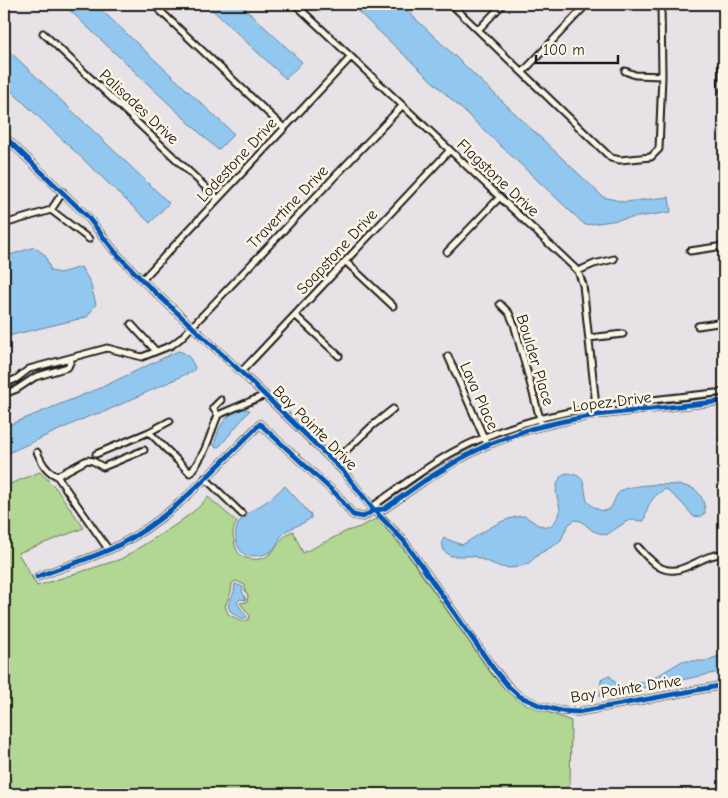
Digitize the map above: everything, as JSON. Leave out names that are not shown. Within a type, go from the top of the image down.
[{"type":"street","points":[[153,4],[284,128]]},
{"type":"street","name":"Flagstone Drive","points":[[295,4],[578,271]]},
{"type":"street","points":[[451,4],[611,158],[620,160],[651,157],[659,149],[662,76],[660,4]]},
{"type":"street","points":[[478,30],[503,4]]},
{"type":"street","points":[[523,72],[587,4]]},
{"type":"street","points":[[722,4],[722,88],[724,94]]},
{"type":"street","name":"Palisades Drive","points":[[43,34],[218,199]]},
{"type":"street","name":"Lodestone Drive","points":[[142,280],[351,57]]},
{"type":"street","points":[[625,71],[635,75],[662,76]]},
{"type":"street","name":"Travertine Drive","points":[[4,384],[16,380],[29,369],[107,348],[142,357],[181,338],[402,106]]},
{"type":"street","name":"Bay Pointe Drive","points":[[4,136],[87,216],[116,253],[142,280],[241,372],[353,482],[374,510],[404,540],[502,680],[513,692],[526,700],[554,710],[578,712],[724,685]]},
{"type":"street","name":"Soapstone Drive","points":[[241,372],[450,150]]},
{"type":"street","points":[[4,224],[51,210],[63,192]]},
{"type":"street","points":[[447,252],[500,197]]},
{"type":"street","points":[[51,210],[89,239]]},
{"type":"street","points":[[690,250],[724,246],[724,256]]},
{"type":"street","points":[[597,415],[582,281],[578,271],[594,264],[614,259]]},
{"type":"street","points":[[345,261],[393,306]]},
{"type":"street","name":"Boulder Place","points":[[500,304],[509,313],[514,324],[542,426]]},
{"type":"street","points":[[295,315],[339,356]]},
{"type":"street","points":[[698,326],[724,322]]},
{"type":"street","points":[[131,324],[155,350]]},
{"type":"street","points":[[589,338],[623,334]]},
{"type":"street","name":"Lava Place","points":[[448,356],[487,445]]},
{"type":"street","points":[[4,394],[17,389],[35,378],[68,367],[72,358]]},
{"type":"street","name":"Lopez Drive","points":[[724,392],[596,407],[539,418],[484,438],[456,451],[426,469],[376,504],[374,510],[384,509],[440,470],[487,445],[542,426],[597,415],[724,400]]},
{"type":"street","points":[[149,432],[190,473],[208,446],[218,415],[265,395]]},
{"type":"street","points":[[218,415],[213,408],[221,400]]},
{"type":"street","points":[[334,462],[393,409]]},
{"type":"street","points":[[96,454],[170,421]]},
{"type":"street","points":[[37,576],[108,549],[158,520],[205,478],[260,424],[337,495],[353,515],[363,517],[374,510]]},
{"type":"street","points":[[57,476],[88,460],[103,467],[144,450]]},
{"type":"street","points":[[37,452],[44,466],[49,472],[57,476],[108,549]]},
{"type":"street","points":[[205,478],[242,514]]},
{"type":"street","points":[[638,547],[655,565],[671,571],[684,569],[714,555],[724,554]]},
{"type":"green space","points":[[4,468],[10,484],[40,472],[55,487],[84,528],[18,553],[37,586],[121,559],[174,526],[198,508],[208,497],[237,522],[233,535],[235,546],[239,554],[246,558],[256,559],[269,555],[287,534],[293,531],[303,553],[378,518],[408,555],[493,676],[524,703],[571,721],[570,785],[558,794],[4,794]],"holes":[[[236,581],[245,585],[248,596],[247,602],[240,603],[250,616],[249,619],[243,622],[228,614],[225,606],[231,592],[232,583]]]},
{"type":"water","points":[[63,4],[95,4],[234,134],[218,150]]},
{"type":"water","points":[[206,4],[240,4],[302,62],[286,79]]},
{"type":"water","points":[[350,4],[400,4],[603,197],[624,202],[669,197],[671,212],[585,225]]},
{"type":"water","points":[[4,46],[169,203],[150,223],[4,84]]},
{"type":"water","points":[[34,247],[45,255],[51,271],[60,273],[81,267],[90,282],[96,304],[87,317],[4,337],[4,257]]},
{"type":"water","points":[[178,351],[187,355],[190,359],[195,368],[193,371],[4,455],[4,427],[100,388]]},
{"type":"water","points":[[243,409],[250,410],[220,446],[214,446],[226,418]]},
{"type":"water","points":[[566,473],[578,476],[581,479],[587,501],[599,510],[608,510],[620,491],[630,487],[679,485],[697,491],[702,499],[705,513],[694,517],[666,489],[652,500],[644,521],[629,520],[606,535],[593,531],[581,521],[575,520],[568,525],[560,542],[539,554],[529,563],[518,567],[501,567],[473,556],[451,556],[444,551],[442,542],[444,538],[462,545],[492,526],[516,517],[525,516],[538,525],[549,527],[559,514],[557,485],[561,476]]},
{"type":"water","points":[[285,486],[311,515],[311,518],[286,531],[271,551],[258,556],[245,555],[237,543],[236,531],[238,525],[245,516]]},
{"type":"water","points":[[235,584],[243,587],[242,591],[246,600],[240,599],[237,603],[247,617],[243,619],[230,611],[228,605],[234,592]]},
{"type":"water","points":[[724,656],[724,671],[600,697],[601,680],[604,677],[610,676],[618,686],[649,681],[682,661],[706,661]]},
{"type":"cycle path","points":[[4,136],[87,216],[116,253],[142,280],[241,372],[344,472],[374,510],[404,541],[493,668],[519,696],[541,706],[561,711],[578,712],[724,685]]},
{"type":"cycle path","points":[[37,577],[115,547],[155,522],[192,491],[260,424],[337,495],[353,515],[363,517],[374,510],[384,509],[460,459],[487,445],[530,429],[597,415],[724,401]]}]
